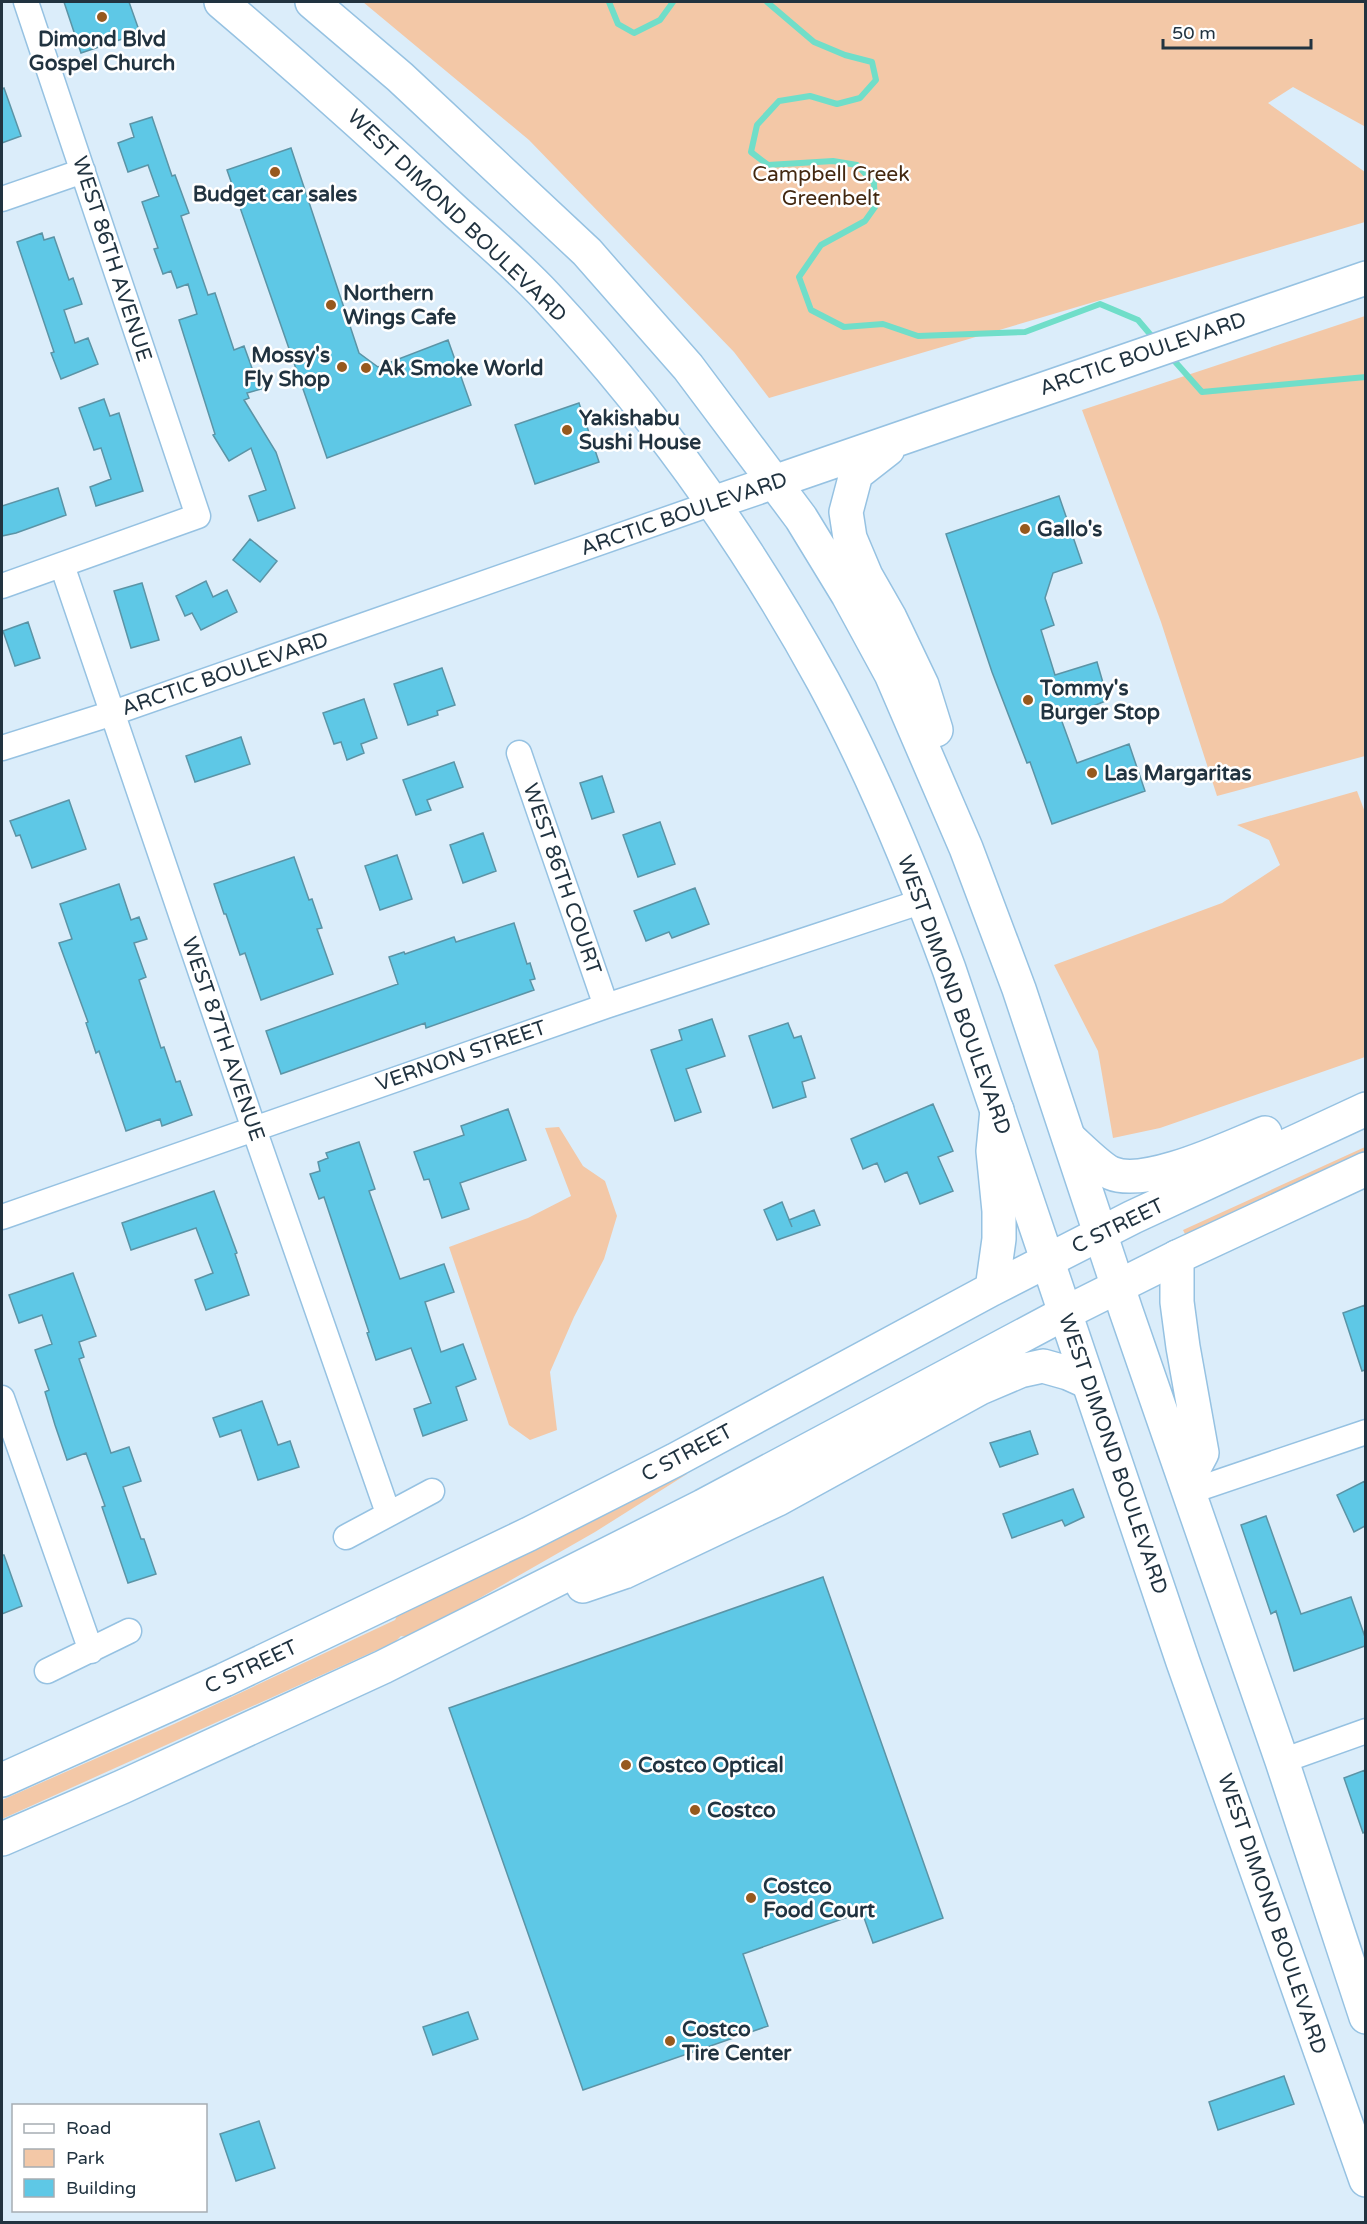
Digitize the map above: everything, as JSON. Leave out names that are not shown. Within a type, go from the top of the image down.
[{"type":"main road","name":"WEST DIMOND BOULEVARD","points":[[221,2],[359,122],[544,294],[641,405],[713,503],[768,587],[823,682],[880,798],[949,969],[1183,1662],[1365,2180]]},
{"type":"main road","points":[[312,2],[400,77],[587,252],[688,367],[801,518],[842,585],[891,674],[966,848],[1019,989],[1281,1761],[1365,2018]]},
{"type":"main road","name":"ARCTIC BOULEVARD","points":[[713,503],[1365,278]]},
{"type":"main road","points":[[900,439],[856,474],[846,512],[850,538],[866,576],[890,618],[922,685],[944,756],[966,848]]},
{"type":"main road","points":[[1069,1138],[1110,1173],[1132,1178],[1142,1177],[1197,1160],[1365,1090]]},
{"type":"main road","points":[[992,1289],[999,1239],[999,1211],[993,1151],[997,1110]]},
{"type":"main road","name":"C STREET","points":[[2,1780],[224,1680],[529,1534],[686,1454],[992,1289],[1101,1234],[1365,1110]]},
{"type":"main road","points":[[2,1839],[383,1667],[703,1506],[1065,1313],[1177,1257],[1365,1169]]},
{"type":"main road","points":[[1177,1257],[1177,1302],[1202,1453],[1187,1488]]},
{"type":"main road","points":[[471,1623],[624,1572],[778,1499],[980,1388],[1020,1371],[1043,1366],[1088,1382]]},
{"type":"street","name":"WEST 86TH AVENUE","points":[[26,2],[198,516],[62,565]]},
{"type":"street","points":[[2,199],[83,171]]},
{"type":"street","name":"ARCTIC BOULEVARD","points":[[2,748],[113,713],[713,503]]},
{"type":"street","points":[[2,586],[62,565]]},
{"type":"street","name":"WEST 87TH AVENUE","points":[[62,565],[254,1129],[388,1513]]},
{"type":"street","name":"WEST 86TH COURT","points":[[519,753],[606,1006]]},
{"type":"street","name":"VERNON STREET","points":[[2,1217],[606,1006],[923,901]]},
{"type":"street","points":[[2,1398],[91,1652]]},
{"type":"street","points":[[1187,1488],[1365,1432]]},
{"type":"street","points":[[346,1537],[432,1491]]},
{"type":"street","points":[[47,1671],[91,1652],[129,1631]]},
{"type":"street","points":[[1281,1761],[1365,1731]]},
{"type":"green space","name":"Campbell Creek Greenbelt","points":[[363,2],[1365,2],[1364,126],[1293,87],[1268,103],[1365,172],[1365,222],[769,398],[734,352],[529,140]]},
{"type":"green space","points":[[1365,316],[1365,756],[1217,796],[1161,622],[1082,410]]},
{"type":"green space","points":[[1357,791],[1366,815],[1365,1057],[1160,1128],[1113,1138],[1098,1051],[1054,965],[1222,903],[1280,865],[1269,840],[1237,825]]},
{"type":"green space","points":[[559,1127],[583,1166],[605,1181],[617,1216],[604,1259],[574,1317],[550,1372],[557,1430],[530,1440],[509,1425],[449,1247],[528,1218],[571,1196],[545,1128]]},
{"type":"green space","points":[[1365,1147],[1365,1152],[1186,1236],[1183,1230]]},
{"type":"green space","points":[[686,1469],[687,1474],[595,1532],[429,1627],[407,1637],[401,1636],[395,1642],[2,1819],[2,1800],[174,1724],[395,1620],[398,1614],[578,1527]]},
{"type":"building","name":"Dimond Blvd Gospel Church","points":[[64,2],[129,2],[140,33],[81,53]]},
{"type":"building","points":[[4,88],[21,136],[2,143],[2,89]]},
{"type":"building","points":[[152,117],[172,176],[175,175],[189,213],[181,216],[208,295],[215,293],[234,350],[244,346],[253,371],[258,369],[265,388],[247,393],[249,398],[244,400],[276,452],[295,508],[258,521],[249,496],[266,490],[251,448],[229,461],[213,435],[215,434],[179,320],[197,314],[188,284],[177,288],[171,271],[163,274],[154,249],[158,248],[142,202],[159,196],[148,165],[128,172],[118,143],[134,137],[130,124]]},
{"type":"building","points":[[291,148],[359,353],[378,367],[448,340],[471,405],[327,458],[227,170]]},
{"type":"building","points":[[42,233],[44,240],[54,237],[69,280],[73,278],[82,304],[64,310],[75,343],[88,338],[98,364],[61,379],[17,242]]},
{"type":"building","points":[[104,399],[110,416],[119,413],[143,491],[96,506],[90,487],[111,479],[101,448],[94,450],[79,408]]},
{"type":"building","points":[[579,403],[599,462],[535,484],[515,425]]},
{"type":"building","points":[[58,488],[66,515],[2,536],[2,506]]},
{"type":"building","points":[[1059,496],[1082,563],[1053,573],[1045,598],[1054,625],[1041,630],[1055,675],[1097,662],[1108,700],[1061,719],[1077,763],[1129,744],[1145,791],[1052,824],[1030,762],[1027,763],[992,672],[946,534]]},
{"type":"building","points":[[250,539],[277,561],[260,582],[233,560]]},
{"type":"building","points":[[206,581],[213,597],[227,590],[237,612],[201,630],[192,613],[185,616],[176,596]]},
{"type":"building","points":[[142,583],[159,640],[131,648],[114,591]]},
{"type":"building","points":[[28,622],[40,658],[15,666],[3,631]]},
{"type":"building","points":[[442,668],[455,705],[437,711],[438,715],[408,725],[394,684]]},
{"type":"building","points":[[364,699],[377,738],[361,744],[364,753],[347,760],[341,742],[334,744],[323,713]]},
{"type":"building","points":[[241,737],[250,764],[195,782],[186,756]]},
{"type":"building","points":[[454,762],[463,787],[427,800],[431,810],[416,815],[403,780]]},
{"type":"building","points":[[602,776],[614,812],[592,819],[580,783]]},
{"type":"building","points":[[69,800],[86,849],[32,868],[20,835],[16,836],[10,821]]},
{"type":"building","points":[[660,822],[675,864],[638,877],[623,835]]},
{"type":"building","points":[[483,833],[496,871],[463,883],[450,845]]},
{"type":"building","points":[[397,855],[412,899],[380,910],[365,866]]},
{"type":"building","points":[[294,857],[309,900],[312,899],[322,928],[317,929],[333,974],[261,1000],[245,953],[240,955],[214,884]]},
{"type":"building","points":[[119,884],[131,920],[139,917],[147,939],[134,943],[146,977],[139,980],[161,1048],[164,1047],[176,1082],[180,1081],[192,1115],[162,1126],[160,1119],[126,1131],[99,1051],[96,1053],[86,1023],[88,1022],[59,943],[72,939],[60,904]]},
{"type":"building","points":[[695,888],[709,924],[672,938],[669,932],[646,941],[634,911]]},
{"type":"building","points":[[514,923],[527,964],[530,963],[535,979],[530,980],[534,990],[426,1028],[425,1023],[281,1074],[266,1031],[398,984],[389,957],[404,952],[405,954],[454,937],[456,942]]},
{"type":"building","points":[[712,1019],[725,1056],[686,1069],[701,1112],[675,1121],[651,1050],[682,1040],[679,1030]]},
{"type":"building","points":[[788,1023],[794,1038],[801,1036],[815,1078],[802,1082],[806,1097],[773,1108],[749,1036]]},
{"type":"building","points":[[933,1104],[953,1151],[938,1157],[953,1191],[920,1204],[907,1172],[885,1182],[877,1163],[863,1169],[851,1139]]},
{"type":"building","points":[[508,1109],[526,1160],[460,1183],[469,1209],[442,1218],[429,1179],[424,1180],[414,1152],[464,1135],[461,1126]]},
{"type":"building","points":[[359,1142],[375,1189],[369,1191],[400,1279],[444,1264],[454,1292],[425,1302],[441,1352],[463,1344],[476,1379],[456,1387],[467,1420],[423,1436],[414,1409],[431,1403],[411,1348],[376,1360],[367,1333],[369,1332],[324,1197],[319,1199],[310,1174],[320,1171],[318,1162],[328,1158],[326,1153]]},
{"type":"building","points":[[214,1191],[237,1253],[235,1254],[249,1295],[206,1310],[195,1280],[213,1273],[196,1228],[131,1250],[122,1223]]},
{"type":"building","points":[[782,1202],[789,1220],[814,1210],[820,1225],[777,1240],[764,1210]]},
{"type":"building","points":[[73,1273],[96,1336],[79,1342],[84,1357],[79,1359],[111,1453],[129,1447],[141,1481],[123,1487],[156,1574],[128,1583],[86,1453],[67,1460],[55,1425],[45,1392],[49,1390],[35,1350],[52,1344],[42,1315],[19,1323],[9,1295]]},
{"type":"building","points":[[1365,1305],[1365,1370],[1362,1371],[1343,1313]]},
{"type":"building","points":[[262,1401],[278,1445],[290,1441],[299,1467],[258,1480],[241,1430],[220,1437],[213,1418]]},
{"type":"building","points":[[1030,1431],[1038,1454],[1000,1467],[990,1443]]},
{"type":"building","points":[[1365,1481],[1365,1526],[1354,1532],[1337,1495]]},
{"type":"building","points":[[1073,1489],[1084,1517],[1065,1526],[1062,1520],[1012,1538],[1003,1514]]},
{"type":"building","points":[[1266,1516],[1301,1614],[1351,1597],[1365,1637],[1365,1646],[1294,1671],[1276,1611],[1271,1614],[1241,1525]]},
{"type":"building","points":[[2,1555],[4,1555],[22,1606],[2,1614]]},
{"type":"building","name":"Costco","points":[[823,1577],[943,1918],[873,1943],[862,1912],[743,1954],[768,2026],[583,2090],[449,1708]]},
{"type":"building","points":[[1365,1770],[1365,1832],[1363,1833],[1344,1778]]},
{"type":"building","points":[[468,2012],[478,2039],[433,2055],[423,2027]]},
{"type":"building","points":[[1284,2076],[1294,2104],[1218,2130],[1209,2102]]},
{"type":"building","points":[[259,2121],[275,2168],[236,2181],[220,2134]]},
{"type":"waterway","points":[[609,2],[618,24],[634,33],[660,20],[673,2]]},
{"type":"waterway","points":[[767,2],[814,42],[845,55],[872,62],[876,80],[860,98],[837,104],[810,96],[779,101],[757,125],[751,152],[768,165],[833,161],[857,165],[874,183],[875,207],[865,221],[821,245],[799,277],[811,310],[844,327],[883,324],[918,336],[1025,332],[1100,304],[1138,320],[1155,340]]},
{"type":"waterway","points":[[1170,356],[1202,392],[1366,377]]},
{"type":"place","name":"Dimond Blvd Gospel Church","points":[[102,17]]},
{"type":"place","name":"Budget car sales","points":[[275,172]]},
{"type":"place","name":"Northern Wings Cafe","points":[[331,305]]},
{"type":"place","name":"Mossy's Fly Shop","points":[[342,367]]},
{"type":"place","name":"Ak Smoke World","points":[[366,368]]},
{"type":"place","name":"Yakishabu Sushi House","points":[[567,430]]},
{"type":"place","name":"Gallo's","points":[[1025,529]]},
{"type":"place","name":"Tommy's Burger Stop","points":[[1028,700]]},
{"type":"place","name":"Las Margaritas","points":[[1092,773]]},
{"type":"place","name":"Costco Optical","points":[[626,1765]]},
{"type":"place","name":"Costco","points":[[695,1810]]},
{"type":"place","name":"Costco Food Court","points":[[751,1898]]},
{"type":"place","name":"Costco Tire Center","points":[[670,2041]]}]
